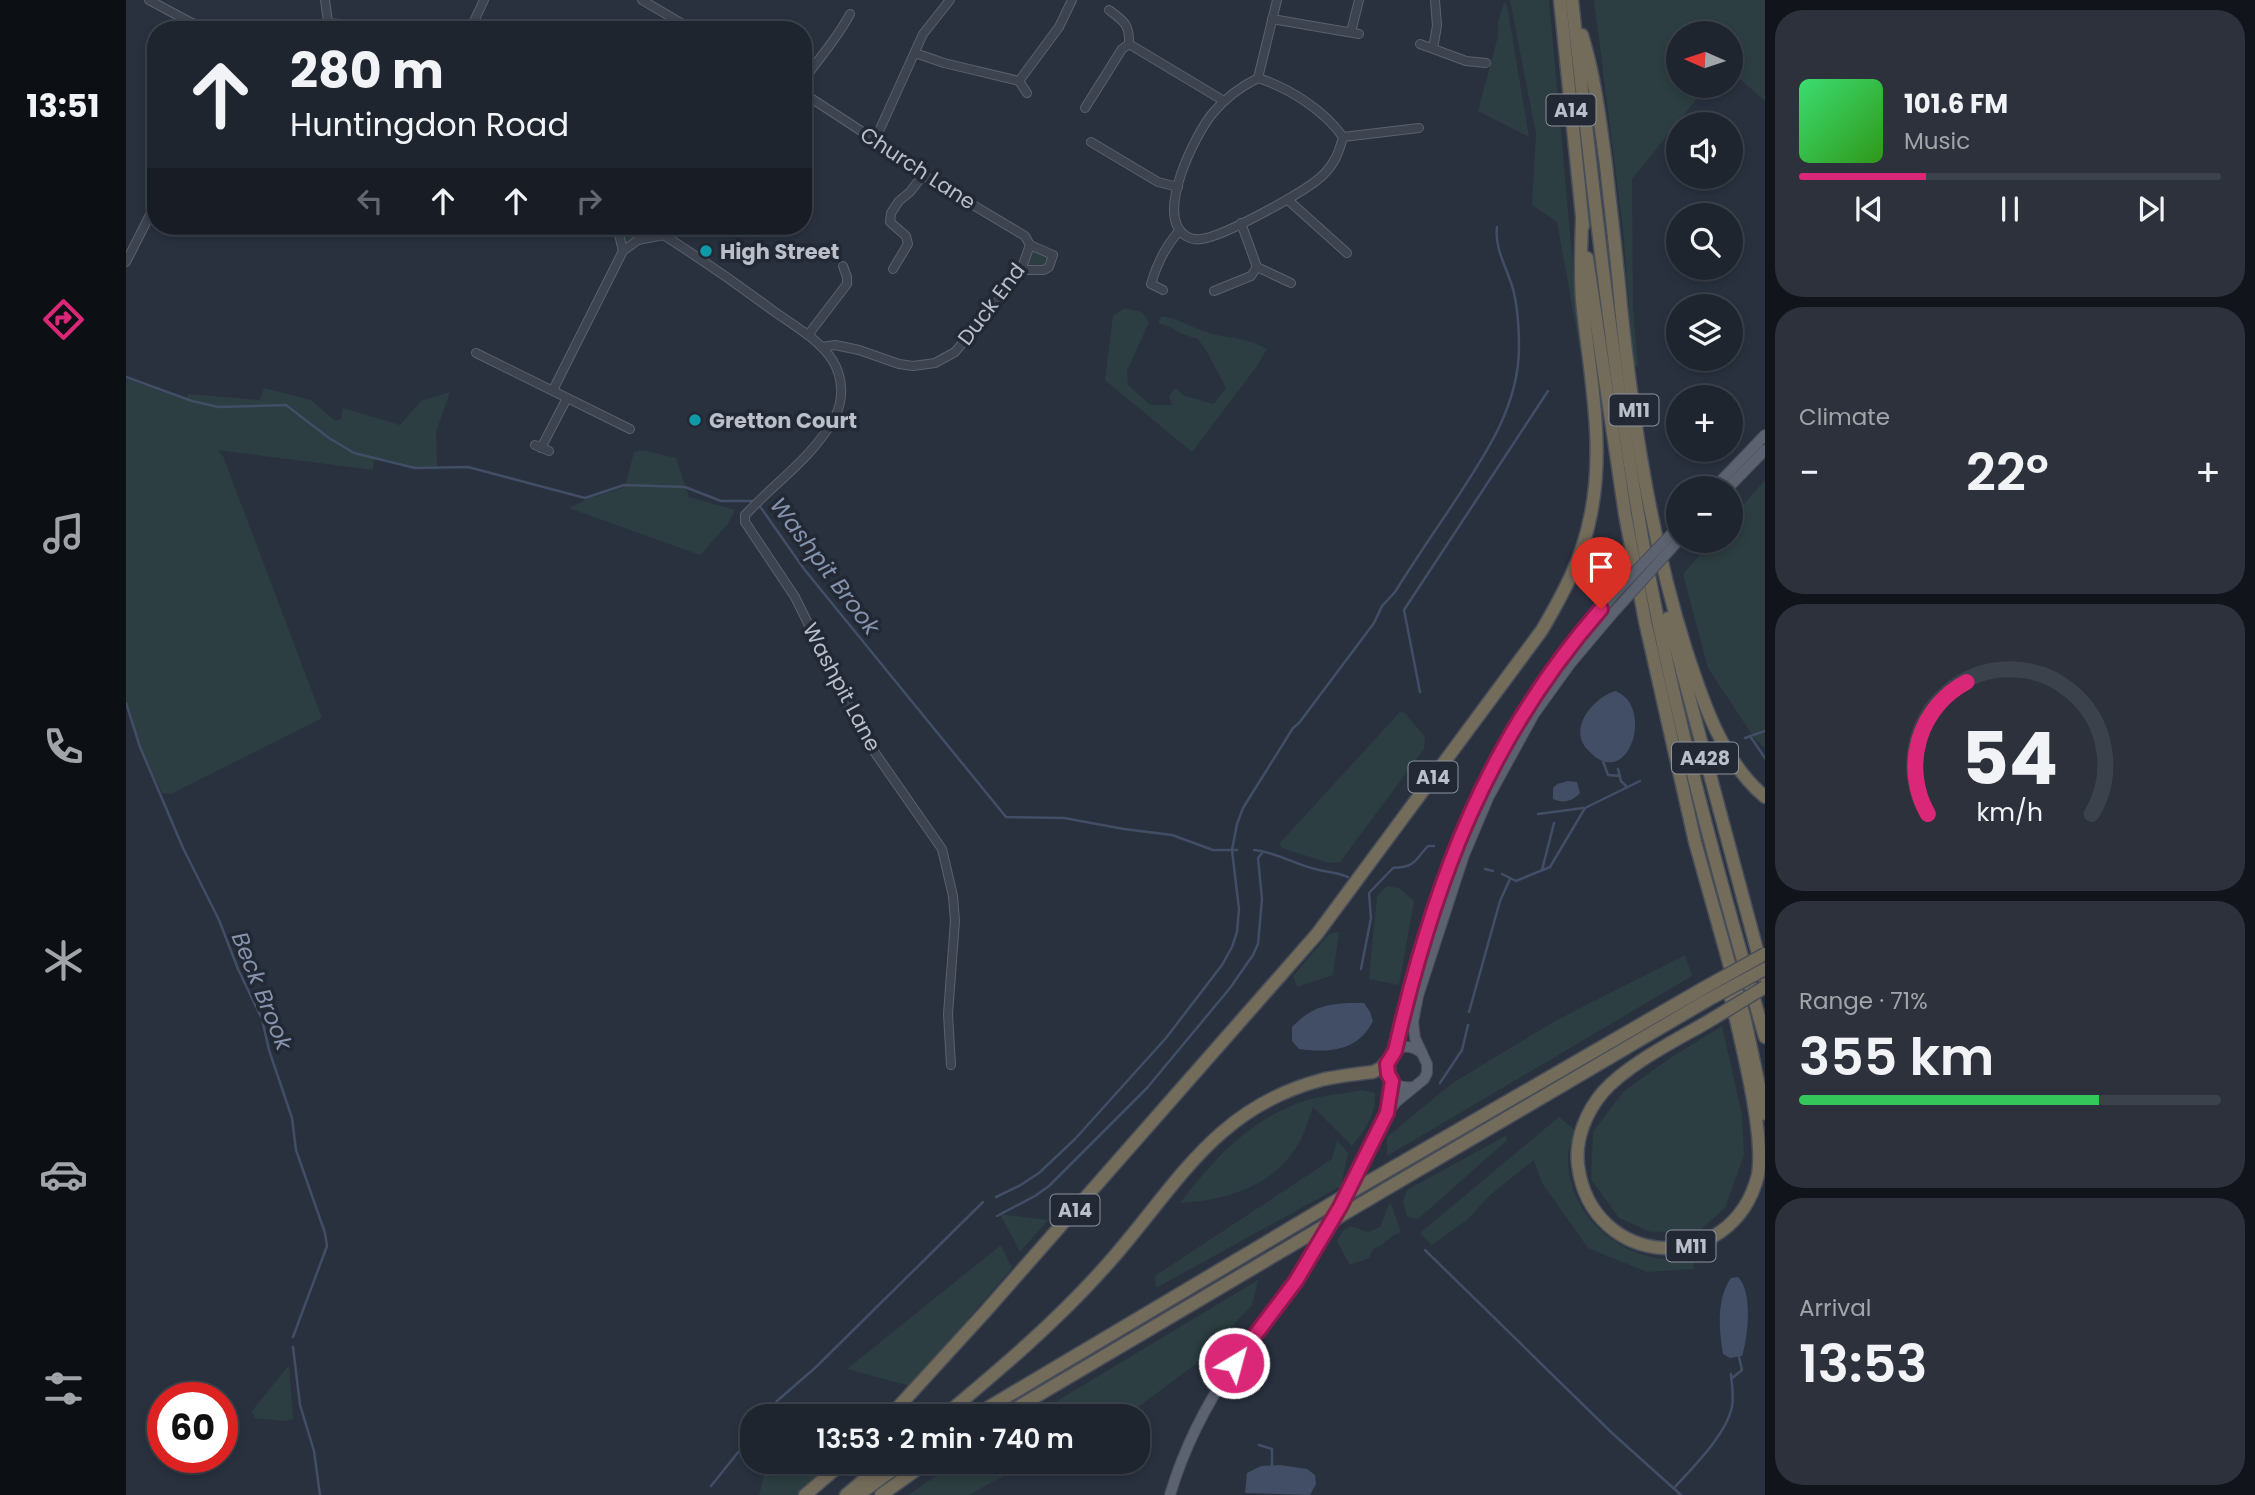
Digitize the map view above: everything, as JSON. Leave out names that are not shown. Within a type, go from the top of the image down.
[{"type":"highway","name":"A14","points":[[1560,0],[1582,220],[1625,514],[1645,621],[1714,913]]},
{"type":"highway","name":"A14","points":[[1572,0],[1621,404],[1643,538],[1689,760],[1717,872],[1765,1037]]},
{"type":"highway","name":"M11","points":[[1572,0],[1590,61],[1600,117],[1639,440],[1674,610],[1699,690],[1714,725],[1732,758],[1753,787],[1765,797]]},
{"type":"highway","name":"A14","points":[[901,1404],[1317,934],[1555,609],[1579,559],[1595,491],[1595,432],[1580,259],[1582,220]]},
{"type":"highway","name":"A428","points":[[1643,538],[1653,560],[1765,980]]},
{"type":"highway","points":[[1717,872],[1729,895],[1765,998]]},
{"type":"highway","name":"M11","points":[[1714,913],[1760,1139],[1758,1175],[1751,1196],[1740,1215],[1718,1235],[1701,1243],[1675,1248],[1648,1246],[1631,1241],[1608,1225],[1595,1210],[1582,1187],[1577,1157],[1582,1128],[1596,1102],[1614,1082],[1644,1060],[1714,1018],[1765,987]]},
{"type":"highway","points":[[1714,913],[1745,1020],[1765,1114]]},
{"type":"highway","points":[[1023,1404],[1348,1212],[1704,995],[1765,954]]},
{"type":"highway","points":[[994,1404],[1361,1186],[1704,995],[1765,969]]},
{"type":"highway","name":"A14","points":[[958,1404],[1044,1331],[1104,1268],[1192,1158],[1237,1119],[1285,1092],[1321,1080],[1373,1072],[1381,1068],[1391,1056]]},
{"type":"highway","points":[[805,1495],[830,1474]]},
{"type":"highway","points":[[846,1495],[871,1474]]},
{"type":"highway","points":[[858,1495],[887,1474]]},
{"type":"highway","points":[[881,1495],[911,1474]]},
{"type":"main road","points":[[1726,476],[1765,435]]},
{"type":"main road","points":[[1740,476],[1765,450]]},
{"type":"main road","points":[[1412,1087],[1402,1087],[1392,1081],[1387,1071],[1430,917],[1445,874],[1488,775],[1540,685],[1584,628],[1666,539]]},
{"type":"main road","points":[[1170,1495],[1189,1441],[1234,1363],[1296,1281],[1316,1249],[1387,1113],[1412,1087],[1419,1084],[1427,1073],[1427,1064],[1415,1038],[1413,1022],[1418,996],[1460,867],[1489,796],[1534,714],[1570,664],[1667,553]]},
{"type":"main road","points":[[1391,1056],[1408,1046],[1422,1053]]},
{"type":"main road","points":[[1387,1113],[1392,1081]]},
{"type":"street","points":[[149,0],[188,21]]},
{"type":"street","points":[[325,0],[328,21]]},
{"type":"street","points":[[474,21],[484,0]]},
{"type":"street","points":[[642,0],[678,21]]},
{"type":"street","points":[[876,140],[923,34],[950,0]]},
{"type":"street","points":[[1019,81],[1059,27],[1072,0]]},
{"type":"street","points":[[1258,78],[1277,0]]},
{"type":"street","points":[[1272,19],[1355,33],[1359,0]]},
{"type":"street","points":[[1433,48],[1437,26],[1435,0]]},
{"type":"street","points":[[1085,108],[1122,50],[1129,44],[1130,31],[1126,22],[1109,10]]},
{"type":"street","points":[[812,68],[837,38],[850,14]]},
{"type":"street","points":[[1129,44],[1224,101]]},
{"type":"street","points":[[1420,44],[1466,61],[1486,63]]},
{"type":"street","points":[[915,53],[944,63],[1019,81],[1027,93]]},
{"type":"street","points":[[1258,78],[1271,82],[1332,121],[1343,137],[1339,155],[1324,174],[1288,200],[1204,239],[1188,237],[1180,231],[1175,216],[1182,169],[1201,129],[1224,101],[1242,85],[1258,78]]},
{"type":"street","name":"Church Lane","points":[[812,99],[876,140],[923,175],[1025,236],[1030,245],[1053,255],[1049,267],[1044,270],[1021,270]]},
{"type":"street","points":[[1343,137],[1419,128]]},
{"type":"street","points":[[1091,142],[1158,182],[1178,187]]},
{"type":"street","points":[[893,269],[908,244],[906,236],[890,222],[891,213],[923,175]]},
{"type":"street","points":[[1288,200],[1346,253]]},
{"type":"street","points":[[126,262],[147,221]]},
{"type":"street","points":[[1241,223],[1257,267],[1291,284]]},
{"type":"street","points":[[1163,290],[1151,284],[1164,251],[1180,231]]},
{"type":"street","points":[[619,235],[623,251]]},
{"type":"street","points":[[554,390],[623,251],[638,240],[663,235],[718,270],[822,347]]},
{"type":"street","name":"Duck End","points":[[822,347],[835,345],[913,366],[935,363],[955,352],[997,303],[1021,270],[1030,245]]},
{"type":"street","points":[[808,335],[847,284],[843,266]]},
{"type":"street","points":[[1214,291],[1251,276],[1257,267]]},
{"type":"street","name":"Washpit Lane","points":[[822,347],[841,378],[835,416],[813,449],[745,515],[747,528],[795,597],[864,737],[942,849],[953,896],[955,921],[948,1014],[951,1065]]},
{"type":"street","points":[[477,353],[630,429]]},
{"type":"street","points":[[542,448],[567,398]]},
{"type":"shaded area","points":[[1510,0],[1549,0],[1581,355],[1557,222],[1532,205],[1536,134]]},
{"type":"shaded area","points":[[1594,0],[1765,0],[1765,101],[1743,82],[1743,21],[1666,21],[1666,98],[1697,98],[1686,112],[1666,112],[1666,137],[1632,179],[1633,309],[1638,366],[1634,366],[1623,230]]},
{"type":"shaded area","points":[[1504,2],[1507,6],[1529,137],[1478,111]]},
{"type":"shaded area","points":[[622,235],[645,235],[624,245]]},
{"type":"shaded area","points":[[1035,251],[1046,258],[1044,267],[1028,266],[1030,254]]},
{"type":"shaded area","points":[[1124,308],[1142,312],[1149,322],[1127,371],[1128,385],[1150,405],[1172,405],[1169,396],[1175,388],[1185,396],[1214,404],[1226,388],[1197,338],[1158,323],[1162,316],[1209,333],[1245,340],[1267,349],[1192,452],[1105,380],[1113,316]]},
{"type":"shaded area","points":[[126,379],[186,400],[188,394],[260,400],[264,388],[311,400],[335,421],[341,419],[343,408],[400,425],[421,401],[450,392],[436,432],[437,468],[415,468],[374,458],[373,470],[218,450],[223,456],[322,718],[171,794],[162,793],[140,746],[126,700]]},
{"type":"shaded area","points":[[643,450],[676,458],[689,497],[735,510],[727,525],[700,555],[569,508],[625,487],[634,452]]},
{"type":"shaded area","points":[[1765,480],[1765,748],[1755,739],[1708,668],[1683,574],[1701,553],[1743,553],[1743,505]]},
{"type":"shaded area","points":[[1400,712],[1405,713],[1425,737],[1424,749],[1340,862],[1329,863],[1282,848],[1279,844]]},
{"type":"shaded area","points":[[1387,886],[1399,888],[1414,901],[1399,985],[1369,979],[1377,896]]},
{"type":"shaded area","points":[[1339,932],[1333,975],[1297,987],[1293,976],[1329,934]]},
{"type":"shaded area","points":[[1685,955],[1692,976],[1387,1156],[1387,1137],[1451,1084],[1555,1021]]},
{"type":"shaded area","points":[[1722,1026],[1742,1115],[1744,1155],[1725,1208],[1699,1231],[1651,1232],[1619,1218],[1591,1179],[1593,1132],[1623,1092],[1667,1060]]},
{"type":"shaded area","points":[[1362,1090],[1375,1093],[1374,1108],[1365,1128],[1352,1146],[1313,1107],[1302,1137],[1292,1153],[1266,1178],[1234,1193],[1180,1203],[1219,1157],[1266,1118],[1304,1101]]},
{"type":"shaded area","points":[[1559,1117],[1575,1130],[1568,1153],[1569,1175],[1582,1208],[1593,1223],[1621,1245],[1638,1253],[1661,1259],[1693,1255],[1694,1269],[1647,1272],[1588,1248],[1542,1183],[1534,1160],[1490,1195],[1467,1220],[1432,1245],[1420,1233]]},
{"type":"shaded area","points":[[1507,1135],[1506,1141],[1418,1219],[1407,1217],[1403,1201],[1407,1190]]},
{"type":"shaded area","points":[[1337,1140],[1348,1153],[1341,1186],[1156,1288],[1155,1276],[1332,1159]]},
{"type":"shaded area","points":[[1389,1204],[1401,1232],[1373,1249],[1369,1258],[1350,1265],[1337,1241],[1343,1231],[1350,1226],[1368,1232],[1380,1227]]},
{"type":"shaded area","points":[[1000,1214],[1048,1220],[1020,1252]]},
{"type":"shaded area","points":[[1001,1245],[1012,1268],[910,1386],[847,1369]]},
{"type":"shaded area","points":[[1258,1280],[1252,1305],[1197,1363],[1142,1404],[1052,1404]]},
{"type":"shaded area","points":[[289,1365],[293,1419],[283,1421],[255,1418],[252,1411]]},
{"type":"shaded area","points":[[765,1474],[819,1474],[797,1495],[759,1495]]},
{"type":"shaded area","points":[[939,1474],[1008,1474],[968,1495],[908,1495]]},
{"type":"water","points":[[1615,691],[1627,699],[1634,713],[1635,728],[1632,743],[1625,755],[1614,762],[1602,761],[1587,749],[1580,732],[1591,707]]},
{"type":"water","points":[[1568,781],[1577,782],[1580,793],[1568,801],[1553,799],[1553,788]]},
{"type":"water","points":[[1364,1003],[1373,1021],[1359,1039],[1342,1048],[1322,1051],[1299,1049],[1292,1041],[1292,1027],[1305,1016],[1324,1006]]},
{"type":"water","points":[[1738,1277],[1746,1293],[1746,1338],[1742,1356],[1730,1358],[1723,1354],[1721,1305],[1726,1286],[1731,1278]]},
{"type":"water","points":[[1280,1465],[1307,1469],[1315,1475],[1316,1484],[1310,1495],[1245,1493],[1247,1473],[1261,1466]]},
{"type":"waterway","points":[[996,1197],[1039,1173],[1075,1139],[1166,1038],[1222,965],[1232,947],[1237,932],[1239,909],[1232,850],[1243,808],[1293,728],[1395,592],[1487,451],[1506,412],[1517,369],[1518,326],[1514,293],[1500,252],[1497,227]]},
{"type":"waterway","name":"Washpit Brook","points":[[126,377],[192,401],[218,407],[286,405],[329,438],[354,453],[415,468],[468,467],[585,498],[624,485],[685,487],[721,501],[754,501]]},
{"type":"waterway","points":[[1420,692],[1404,610],[1548,391]]},
{"type":"waterway","name":"Washpit Brook","points":[[759,505],[804,569],[1006,817],[1064,818],[1172,835],[1213,850],[1237,850]]},
{"type":"waterway","name":"Beck Brook","points":[[126,703],[140,747],[183,848],[219,920],[262,1019],[269,1050],[292,1118],[296,1150],[325,1233],[327,1246],[293,1337]]},
{"type":"waterway","name":"Washpit Brook","points":[[1745,738],[1765,731]]},
{"type":"waterway","points":[[1750,736],[1765,758]]},
{"type":"waterway","points":[[1603,761],[1608,775],[1620,776]]},
{"type":"waterway","points":[[1618,769],[1621,781],[1627,787]]},
{"type":"waterway","name":"Washpit Brook","points":[[1502,874],[1516,881],[1550,867],[1585,808],[1640,781]]},
{"type":"waterway","points":[[1538,814],[1583,808]]},
{"type":"waterway","points":[[1542,870],[1554,823]]},
{"type":"waterway","name":"Washpit Brook","points":[[1361,969],[1371,918],[1369,893],[1393,868],[1410,865],[1428,846],[1434,846]]},
{"type":"waterway","name":"Washpit Brook","points":[[1254,850],[1348,877]]},
{"type":"waterway","points":[[997,1216],[1049,1186],[1147,1088],[1230,988],[1258,944],[1262,899],[1258,858],[1262,853]]},
{"type":"waterway","name":"Washpit Brook","points":[[1485,869],[1493,871]]},
{"type":"waterway","points":[[1469,1012],[1500,901],[1510,879]]},
{"type":"waterway","points":[[1440,1083],[1462,1050],[1468,1025]]},
{"type":"waterway","points":[[775,1404],[983,1202]]},
{"type":"waterway","points":[[1425,1250],[1612,1433],[1681,1495]]},
{"type":"waterway","name":"Beck Brook","points":[[293,1347],[300,1405],[314,1451],[320,1495]]},
{"type":"waterway","points":[[1731,1379],[1742,1370],[1739,1357]]},
{"type":"waterway","points":[[1674,1488],[1708,1450],[1729,1418],[1733,1399],[1731,1374]]},
{"type":"waterway","points":[[1259,1445],[1272,1449],[1272,1466]]},
{"type":"waterway","points":[[711,1486],[740,1450]]},
{"type":"place","name":"High Street","points":[[706,251]]},
{"type":"place","name":"Gretton Court","points":[[695,420]]},
{"type":"route","points":[[1234,1363],[1296,1281],[1316,1249],[1387,1113],[1392,1081],[1387,1064],[1395,1051],[1430,917],[1472,808],[1499,752],[1540,685],[1601,609]]}]
